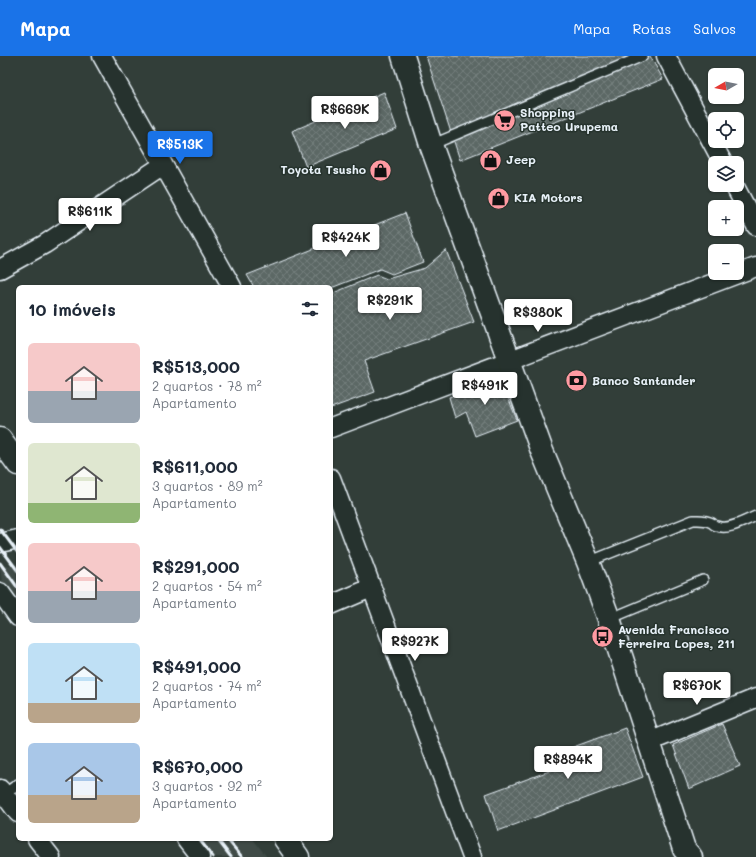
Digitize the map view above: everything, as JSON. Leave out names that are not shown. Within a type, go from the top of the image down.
[{"type":"main road","points":[[403,56],[430,145],[542,451],[588,562],[609,619],[641,720],[687,854]]},
{"type":"main road","points":[[0,439],[16,461]]},
{"type":"main road","points":[[286,841],[298,857]]},
{"type":"street","points":[[102,56],[231,285]]},
{"type":"street","points":[[666,56],[719,156]]},
{"type":"street","points":[[0,269],[45,244],[162,165]]},
{"type":"street","points":[[738,192],[756,226]]},
{"type":"street","points":[[333,427],[756,267]]},
{"type":"street","points":[[333,484],[472,857]]},
{"type":"street","points":[[0,543],[16,539]]},
{"type":"street","points":[[333,603],[371,588]]},
{"type":"street","points":[[0,592],[16,614]]},
{"type":"street","points":[[649,742],[756,698]]},
{"type":"street","points":[[5,791],[16,810]]},
{"type":"street","points":[[39,841],[51,857]]},
{"type":"street","points":[[188,841],[200,857]]},
{"type":"lane","points":[[430,145],[643,56]]},
{"type":"lane","points":[[588,562],[693,520],[703,520],[718,527],[725,527],[735,525],[756,516]]},
{"type":"lane","points":[[609,619],[703,580]]},
{"type":"shaded area","points":[[16,564],[16,601],[2,581],[0,567]]},
{"type":"shaded area","points":[[194,841],[255,841],[267,857],[206,857]]},
{"type":"building","name":"Shopping Patteo Urupema","points":[[426,56],[650,56],[663,79],[460,160]]},
{"type":"building","points":[[384,92],[397,129],[306,167],[292,131]]},
{"type":"building","points":[[405,213],[423,262],[392,274],[380,269],[333,287],[333,285],[253,285],[247,275]]},
{"type":"building","points":[[446,250],[474,322],[364,361],[375,392],[333,407],[333,293],[377,275],[387,279],[425,268]]},
{"type":"building","points":[[500,377],[517,420],[475,436],[466,412],[455,418],[449,397]]},
{"type":"building","points":[[722,724],[740,766],[689,789],[673,745]]},
{"type":"building","points":[[625,728],[643,777],[498,831],[486,794],[552,770],[549,756]]},
{"type":"railway","points":[[0,529],[16,550]]},
{"type":"railway","points":[[0,547],[16,568]]},
{"type":"railway","points":[[0,563],[16,585]]},
{"type":"railway","points":[[201,841],[213,857]]},
{"type":"railway","points":[[219,841],[231,857]]},
{"type":"railway","points":[[229,841],[242,857]]},
{"type":"place","name":"Shopping Patteo Urupema","points":[[504,120]]},
{"type":"place","name":"Jeep","points":[[490,160]]},
{"type":"place","name":"Toyota Tsusho","points":[[381,170]]},
{"type":"place","name":"KIA Motors","points":[[498,198]]},
{"type":"place","name":"Banco Santander","points":[[576,381]]},
{"type":"place","name":"Avenida Francisco Ferreira Lopes, 211","points":[[603,637]]}]
